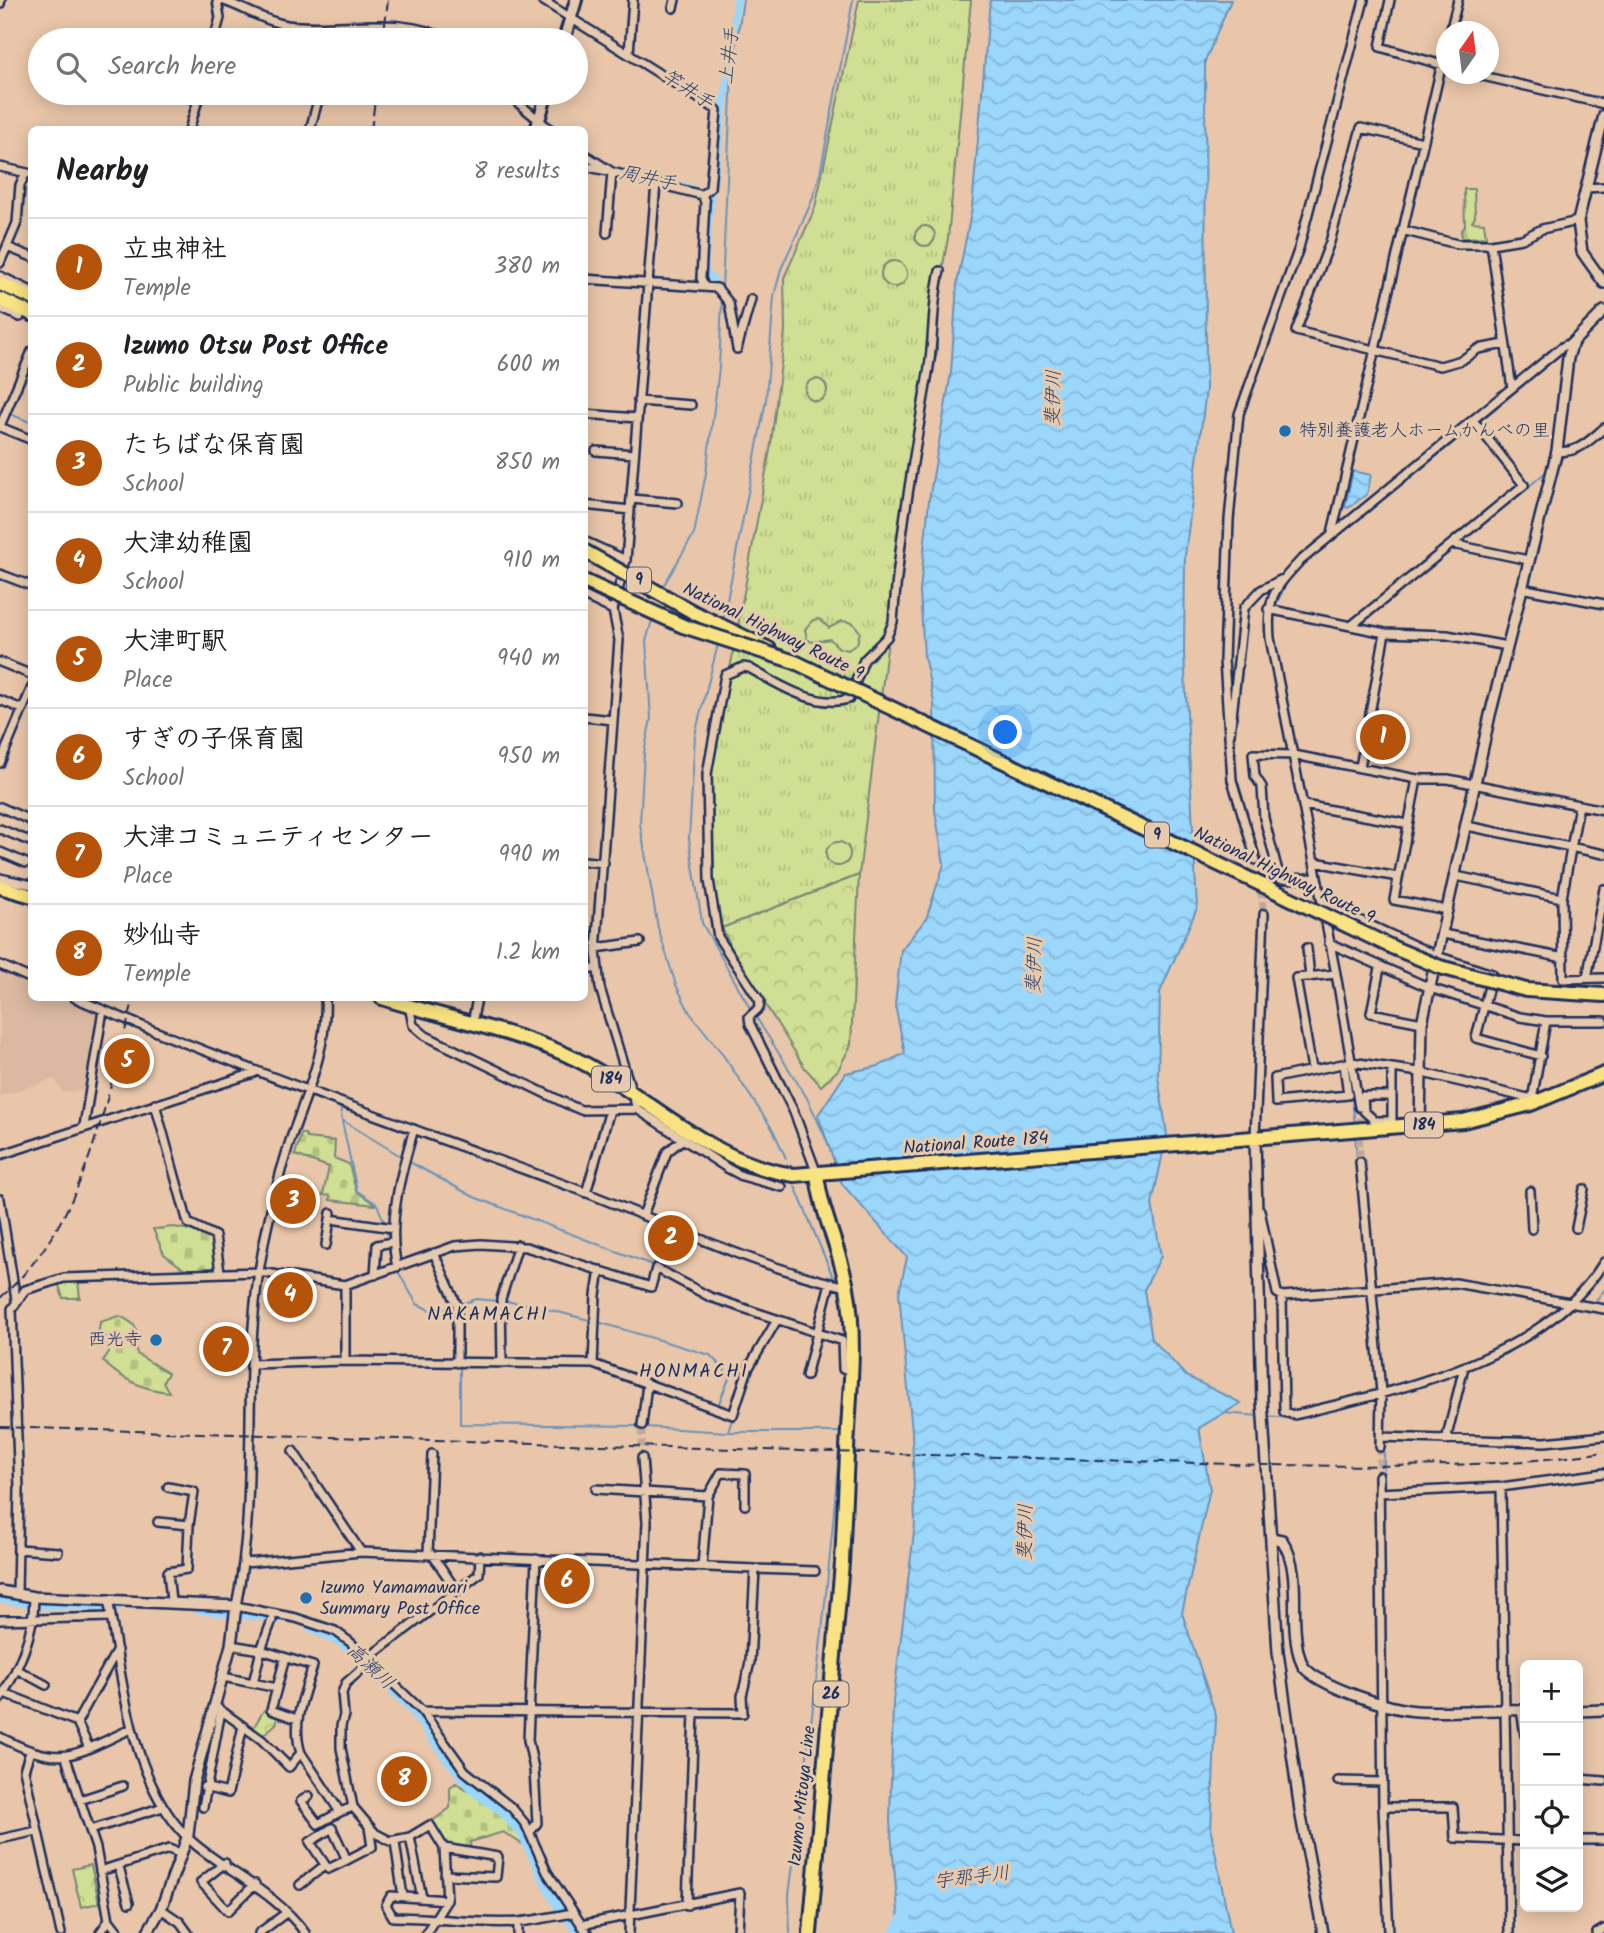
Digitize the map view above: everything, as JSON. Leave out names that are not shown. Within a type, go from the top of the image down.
[{"type":"main road","points":[[568,28],[576,0]]},
{"type":"main road","points":[[537,125],[543,105]]},
{"type":"main road","points":[[1,281],[28,296]]},
{"type":"main road","points":[[0,299],[26,315]]},
{"type":"main road","name":"9","points":[[588,553],[692,612]]},
{"type":"main road","name":"National Highway Route 9","points":[[588,563],[1394,948],[1450,971],[1527,990],[1604,995]]},
{"type":"main road","name":"9","points":[[588,583],[683,626],[795,662]]},
{"type":"main road","points":[[0,887],[28,894]]},
{"type":"main road","name":"National Route 184","points":[[392,1001],[564,1054],[632,1091],[743,1164],[774,1172],[823,1173],[1463,1121],[1532,1102],[1604,1074]]},
{"type":"main road","name":"Izumo Mitoya Line","points":[[810,1933],[842,1563],[852,1338],[847,1287],[824,1210],[823,1173]]},
{"type":"street","points":[[217,28],[220,18],[219,0],[232,1],[266,19],[287,25],[413,28]]},
{"type":"street","points":[[629,53],[633,0]]},
{"type":"street","points":[[1256,860],[1232,780],[1228,744],[1224,616],[1239,414],[1299,248],[1364,0]]},
{"type":"street","points":[[1390,0],[1380,47],[1436,64]]},
{"type":"street","points":[[1453,21],[1458,0]]},
{"type":"street","points":[[544,1],[588,28]]},
{"type":"street","points":[[588,28],[717,110],[710,188],[702,195]]},
{"type":"street","points":[[1499,80],[1604,104]]},
{"type":"street","points":[[1332,533],[1402,230],[1439,84]]},
{"type":"street","points":[[190,126],[196,105]]},
{"type":"street","points":[[311,126],[317,105]]},
{"type":"street","points":[[518,105],[537,125]]},
{"type":"street","points":[[1604,115],[1578,221],[1582,252],[1604,283]]},
{"type":"street","points":[[1423,142],[1361,128],[1329,242],[1296,331],[1440,366],[1462,360],[1478,349],[1505,344]]},
{"type":"street","points":[[588,157],[612,172]]},
{"type":"street","points":[[0,167],[28,173]]},
{"type":"street","points":[[588,167],[702,195]]},
{"type":"street","points":[[607,233],[612,172]]},
{"type":"street","points":[[0,263],[18,223],[20,185],[28,174]]},
{"type":"street","points":[[637,1109],[600,988],[596,948],[619,640],[613,610],[626,560],[656,183]]},
{"type":"street","points":[[1586,188],[1604,187]]},
{"type":"street","points":[[702,195],[705,202],[701,278],[704,286]]},
{"type":"street","points":[[1402,230],[1457,244],[1491,244],[1522,239],[1542,229],[1578,221]]},
{"type":"street","points":[[1491,244],[1512,388]]},
{"type":"street","points":[[7,247],[28,255]]},
{"type":"street","points":[[823,1173],[750,1024],[760,1001],[718,937],[709,880],[707,774],[725,675],[743,667],[749,668],[796,693],[839,702],[849,699],[864,660],[887,637],[893,622],[905,503],[932,348],[935,289],[940,271]]},
{"type":"street","points":[[588,279],[717,288],[729,303],[737,349],[751,299]]},
{"type":"street","points":[[1,281],[28,290]]},
{"type":"street","points":[[0,307],[26,315]]},
{"type":"street","points":[[1228,744],[1235,715],[1244,608],[1262,590],[1284,578],[1332,533],[1562,347],[1573,342],[1604,311]]},
{"type":"street","points":[[1420,1125],[1422,1023],[1507,646],[1557,451],[1573,342]]},
{"type":"street","points":[[28,360],[0,427],[28,438]]},
{"type":"street","points":[[638,401],[691,405]]},
{"type":"street","points":[[588,414],[637,418]]},
{"type":"street","points":[[1351,626],[1524,485],[1473,420]]},
{"type":"street","points":[[1557,451],[1568,453],[1578,450],[1604,428]]},
{"type":"street","points":[[596,451],[634,454]]},
{"type":"street","points":[[631,499],[678,503]]},
{"type":"street","points":[[588,505],[630,510]]},
{"type":"street","points":[[588,543],[626,560]]},
{"type":"street","points":[[1452,544],[1528,560]]},
{"type":"street","points":[[0,574],[28,584]]},
{"type":"street","points":[[1284,578],[1268,610],[1270,638],[1336,974],[1348,1063],[1359,1107]]},
{"type":"street","points":[[1521,588],[1604,604]]},
{"type":"street","points":[[588,598],[613,610]]},
{"type":"street","points":[[1268,610],[1385,633],[1447,635],[1507,646]]},
{"type":"street","points":[[1360,767],[1385,633]]},
{"type":"street","points":[[0,662],[28,673]]},
{"type":"street","points":[[0,763],[28,696]]},
{"type":"street","points":[[0,700],[22,709]]},
{"type":"street","points":[[588,717],[613,720]]},
{"type":"street","points":[[1317,878],[1280,879],[1264,818],[1262,786],[1255,776],[1253,754],[1294,755],[1417,779],[1476,784],[1604,810]]},
{"type":"street","points":[[1417,779],[1394,900],[1447,910]]},
{"type":"street","points":[[1304,805],[1408,824]]},
{"type":"street","points":[[1579,805],[1562,898],[1563,979],[1604,978]]},
{"type":"street","points":[[0,807],[28,819]]},
{"type":"street","points":[[1467,826],[1604,854]]},
{"type":"street","points":[[0,830],[28,840]]},
{"type":"street","points":[[0,852],[26,863]]},
{"type":"street","points":[[588,861],[604,863]]},
{"type":"street","points":[[1315,862],[1398,877]]},
{"type":"street","points":[[1456,876],[1562,898]]},
{"type":"street","points":[[0,878],[28,884]]},
{"type":"street","points":[[1587,978],[1604,889]]},
{"type":"street","points":[[1322,903],[1437,956],[1492,974],[1476,1038],[1541,1056]]},
{"type":"street","points":[[1264,914],[1255,1139],[1262,1401],[1278,1652],[1300,1811],[1323,1933]]},
{"type":"street","points":[[1443,934],[1564,958]]},
{"type":"street","points":[[596,948],[640,942]]},
{"type":"street","points":[[1329,943],[1430,988],[1520,1017],[1546,1021],[1604,1021]]},
{"type":"street","points":[[1307,948],[1310,977]]},
{"type":"street","points":[[0,965],[28,977]]},
{"type":"street","points":[[1380,968],[1371,1013],[1422,1023]]},
{"type":"street","points":[[588,969],[598,970]]},
{"type":"street","points":[[1312,1069],[1296,978],[1336,974]]},
{"type":"street","points":[[82,1001],[254,1072],[586,1193],[772,1266],[847,1287]]},
{"type":"street","points":[[84,1126],[100,1008],[98,1001]]},
{"type":"street","points":[[202,1807],[245,1563],[252,1364],[259,1272],[274,1195],[291,1139],[310,1093],[324,1033],[326,1001]]},
{"type":"street","points":[[472,1024],[476,1001]]},
{"type":"street","points":[[408,1006],[413,1025],[426,1036],[581,1110],[637,1109],[742,1176],[782,1187]]},
{"type":"street","points":[[1348,1063],[1348,1095],[1276,1102],[1275,1078],[1348,1063],[1419,1072],[1532,1102],[1546,1021]]},
{"type":"street","points":[[1392,1068],[1392,1096],[1392,1121],[1375,1121],[1364,1111],[1363,1096],[1392,1096]]},
{"type":"street","points":[[0,1155],[254,1072]]},
{"type":"street","points":[[155,1104],[188,1223],[215,1236],[220,1272]]},
{"type":"street","points":[[586,1193],[610,1110]]},
{"type":"street","points":[[397,1267],[392,1242],[414,1129]]},
{"type":"street","points":[[643,1215],[667,1152],[683,1139]]},
{"type":"street","points":[[1360,1162],[1381,1392],[1380,1447]]},
{"type":"street","points":[[1256,1187],[1277,1293],[1282,1296],[1455,1283],[1604,1309]]},
{"type":"street","points":[[1576,1228],[1584,1189]]},
{"type":"street","points":[[1530,1191],[1532,1229]]},
{"type":"street","points":[[0,1199],[16,1300]]},
{"type":"street","points":[[326,1245],[330,1216],[394,1228]]},
{"type":"street","points":[[375,1275],[377,1245],[392,1242]]},
{"type":"street","points":[[502,1362],[501,1299],[518,1245]]},
{"type":"street","points":[[17,1595],[19,1488],[12,1309],[25,1290],[64,1278],[259,1272],[345,1285],[455,1246],[518,1245],[651,1287],[656,1268],[710,1297],[842,1340],[843,1369]]},
{"type":"street","points":[[434,1253],[457,1305],[457,1363]]},
{"type":"street","points":[[1282,1296],[1284,1412],[1294,1415],[1464,1367],[1516,1345],[1569,1302],[1595,1277],[1604,1262]]},
{"type":"street","points":[[593,1364],[596,1294],[600,1270]]},
{"type":"street","points":[[806,1377],[830,1283]]},
{"type":"street","points":[[345,1285],[345,1361]]},
{"type":"street","points":[[252,1364],[345,1361],[593,1364],[733,1415],[748,1369],[777,1321]]},
{"type":"street","points":[[1446,1440],[1464,1367]]},
{"type":"street","points":[[642,1425],[647,1384]]},
{"type":"street","points":[[1380,1437],[1545,1442],[1604,1436]]},
{"type":"street","points":[[293,1451],[361,1552]]},
{"type":"street","points":[[432,1454],[430,1554],[456,1590]]},
{"type":"street","points":[[629,1933],[645,1564],[642,1458]]},
{"type":"street","points":[[702,1566],[708,1496],[721,1473],[745,1474],[745,1505]]},
{"type":"street","points":[[1379,1493],[1501,1487],[1604,1473]]},
{"type":"street","points":[[1379,1476],[1383,1807],[1389,1933]]},
{"type":"street","points":[[168,1487],[194,1492],[187,1569],[168,1572],[171,1601]]},
{"type":"street","points":[[1501,1487],[1509,1933]]},
{"type":"street","points":[[596,1489],[708,1496]]},
{"type":"street","points":[[158,1521],[189,1525]]},
{"type":"street","points":[[1271,1538],[1282,1540],[1289,1550],[1293,1568],[1297,1649],[1303,1665],[1315,1676],[1382,1704],[1415,1711],[1520,1710]]},
{"type":"street","points":[[18,1549],[58,1552]]},
{"type":"street","points":[[245,1563],[361,1552],[815,1571]]},
{"type":"street","points":[[426,1933],[447,1900],[443,1848],[430,1825],[395,1842],[375,1833],[354,1807],[341,1748],[344,1715],[342,1693],[346,1683],[369,1659],[479,1574],[480,1556]]},
{"type":"street","points":[[530,1832],[537,1823],[534,1769],[528,1740],[536,1559]]},
{"type":"street","points":[[422,1711],[743,1713],[742,1696],[750,1662],[755,1569]]},
{"type":"street","points":[[0,1591],[34,1598],[171,1601],[236,1606],[296,1618],[335,1631],[369,1659],[422,1711],[465,1771],[512,1808],[530,1832],[547,1872],[587,1933]]},
{"type":"street","points":[[34,1598],[33,1617],[24,1653],[2,1696],[77,1722],[89,1748]]},
{"type":"street","points":[[108,1599],[131,1729],[144,1767],[163,1807],[171,1820],[197,1845],[255,1884],[305,1933]]},
{"type":"street","points":[[0,1620],[33,1617],[111,1617]]},
{"type":"street","points":[[253,1683],[272,1620]]},
{"type":"street","points":[[231,1645],[261,1650],[313,1666],[297,1719],[296,1735],[301,1753],[340,1812]]},
{"type":"street","points":[[77,1722],[117,1649]]},
{"type":"street","points":[[285,1658],[271,1710],[297,1719]]},
{"type":"street","points":[[16,1669],[46,1685]]},
{"type":"street","points":[[223,1677],[277,1688]]},
{"type":"street","points":[[218,1709],[243,1726],[289,1767],[301,1753]]},
{"type":"street","points":[[148,1933],[188,1835],[194,1781],[218,1709]]},
{"type":"street","points":[[1583,1711],[1604,1710]]},
{"type":"street","points":[[687,1905],[694,1713]]},
{"type":"street","points":[[204,1787],[228,1793],[243,1726]]},
{"type":"street","points":[[0,1737],[30,1752],[66,1758],[131,1729]]},
{"type":"street","points":[[30,1752],[24,1770],[61,1933]]},
{"type":"street","points":[[66,1758],[90,1830],[109,1920],[119,1933]]},
{"type":"street","points":[[1583,1779],[1604,1781]]},
{"type":"street","points":[[1338,1781],[1383,1782]]},
{"type":"street","points":[[80,1800],[122,1786]]},
{"type":"street","points":[[309,1796],[301,1801],[318,1824],[354,1807]]},
{"type":"street","points":[[90,1830],[163,1807]]},
{"type":"street","points":[[1383,1807],[1453,1807],[1455,1838],[1520,1841]]},
{"type":"street","points":[[347,1860],[332,1828],[310,1842],[328,1870],[372,1847],[369,1826]]},
{"type":"street","points":[[0,1839],[37,1831]]},
{"type":"street","points":[[410,1837],[422,1898]]},
{"type":"street","points":[[1583,1840],[1604,1840]]},
{"type":"street","points":[[395,1842],[404,1897]]},
{"type":"street","points":[[443,1848],[498,1857],[496,1877],[446,1875]]},
{"type":"street","points":[[100,1871],[169,1849],[181,1854]]},
{"type":"street","points":[[225,1863],[201,1882],[228,1912],[255,1884]]},
{"type":"street","points":[[300,1885],[325,1865]]},
{"type":"street","points":[[119,1867],[129,1903]]},
{"type":"street","points":[[581,1925],[740,1893],[738,1933]]},
{"type":"street","points":[[447,1900],[391,1895],[386,1905],[393,1917],[437,1919],[518,1922],[573,1913]]},
{"type":"street","points":[[160,1909],[180,1922],[188,1933]]},
{"type":"street","points":[[259,1933],[286,1913]]},
{"type":"street","points":[[435,1933],[437,1919]]},
{"type":"street","points":[[100,1933],[109,1920]]},
{"type":"street","points":[[518,1922],[519,1933]]},
{"type":"street","points":[[1597,1933],[1604,1929]]},
{"type":"shaded area","points":[[0,970],[28,982],[28,1001],[72,1001],[100,1012],[86,1090],[63,1092],[54,1079],[0,1096]]},
{"type":"green space","points":[[859,0],[971,0],[948,238],[937,297],[937,352],[918,437],[897,622],[888,640],[859,875],[722,928],[714,889],[712,768],[771,444],[785,331],[784,278],[815,208]]},
{"type":"green space","points":[[1464,189],[1474,189],[1475,217],[1472,222],[1484,223],[1486,237],[1462,238],[1461,231],[1465,226]]},
{"type":"green space","points":[[925,226],[932,229],[935,236],[932,243],[925,246],[918,243],[915,236],[918,229]]},
{"type":"green space","points":[[894,261],[903,265],[907,274],[903,283],[894,287],[885,283],[881,274],[885,265]]},
{"type":"green space","points":[[816,379],[824,382],[827,390],[824,398],[816,401],[808,398],[805,390],[808,382]]},
{"type":"green space","points":[[819,619],[829,628],[842,621],[853,623],[860,632],[857,644],[848,650],[839,648],[830,639],[812,642],[807,639],[805,629],[813,620]]},
{"type":"green space","points":[[838,842],[846,846],[850,854],[846,862],[838,866],[830,862],[826,854],[830,846]]},
{"type":"green space","points":[[859,875],[851,1045],[838,1070],[821,1086],[805,1068],[737,959],[722,928]]},
{"type":"green space","points":[[301,1134],[305,1134],[307,1138],[335,1141],[334,1158],[349,1164],[356,1191],[376,1205],[330,1200],[330,1196],[323,1195],[329,1167],[295,1155]]},
{"type":"green space","points":[[174,1227],[214,1235],[218,1268],[185,1270],[164,1254],[153,1229]]},
{"type":"green space","points":[[78,1280],[80,1298],[63,1298],[58,1282]]},
{"type":"green space","points":[[119,1316],[128,1320],[135,1328],[137,1354],[168,1373],[163,1382],[169,1392],[133,1382],[103,1361],[109,1352],[108,1338],[98,1336],[100,1322]]},
{"type":"green space","points":[[264,1710],[278,1715],[276,1724],[262,1736],[252,1730]]},
{"type":"green space","points":[[456,1783],[501,1810],[526,1841],[522,1844],[503,1832],[470,1842],[470,1850],[445,1845],[431,1822],[450,1808],[450,1787]]},
{"type":"green space","points":[[91,1865],[99,1903],[81,1907],[72,1869]]},
{"type":"water","name":"斐伊川","points":[[990,0],[1231,0],[1205,61],[1206,390],[1185,556],[1184,653],[1197,908],[1160,992],[1158,1077],[1167,1134],[1152,1204],[1161,1256],[1144,1290],[1152,1339],[1186,1376],[1241,1403],[1199,1428],[1210,1489],[1182,1613],[1216,1716],[1211,1831],[1231,1933],[900,1933],[890,1821],[893,1702],[915,1524],[912,1431],[899,1293],[907,1257],[842,1184],[818,1115],[846,1073],[879,1066],[905,1053],[895,1005],[901,950],[926,919],[944,864],[935,811],[934,702],[924,656],[920,592],[929,500],[951,373],[957,284],[972,208]]},
{"type":"water","points":[[1353,471],[1371,475],[1367,494],[1348,508],[1345,507]]},
{"type":"waterway","name":"上井手","points":[[714,182],[737,0]]},
{"type":"waterway","points":[[722,288],[732,73],[743,0]]},
{"type":"waterway","points":[[723,621],[766,400],[774,296],[781,269],[811,203],[820,174],[853,0]]},
{"type":"waterway","name":"周井手","points":[[650,178],[696,190]]},
{"type":"waterway","name":"竿井手","points":[[712,183],[705,265],[707,274],[714,279]]},
{"type":"waterway","points":[[662,588],[694,534],[706,473],[719,368],[722,300]]},
{"type":"waterway","points":[[1479,422],[1566,350]]},
{"type":"waterway","points":[[10,414],[28,421]]},
{"type":"waterway","points":[[1585,440],[1604,424]]},
{"type":"waterway","points":[[1274,609],[1288,580],[1301,566],[1474,426]]},
{"type":"waterway","points":[[1474,427],[1482,437]]},
{"type":"waterway","points":[[1558,462],[1567,454]]},
{"type":"waterway","points":[[1526,489],[1548,470]]},
{"type":"waterway","points":[[653,617],[646,641],[651,719],[644,753],[640,824],[658,928],[676,985],[690,1013],[721,1052],[773,1130],[786,1158]]},
{"type":"waterway","points":[[718,644],[695,735],[689,839],[702,923],[751,1010]]},
{"type":"waterway","points":[[1271,662],[1277,691]]},
{"type":"waterway","points":[[1294,776],[1312,877]]},
{"type":"waterway","points":[[1314,882],[1318,904]]},
{"type":"waterway","points":[[1321,920],[1332,973]]},
{"type":"waterway","points":[[754,1014],[807,1098],[828,1143]]},
{"type":"waterway","points":[[226,1063],[246,1071]]},
{"type":"waterway","points":[[1348,1065],[1355,1125]]},
{"type":"waterway","points":[[255,1075],[305,1094]]},
{"type":"waterway","points":[[340,1105],[342,1120],[402,1157]]},
{"type":"waterway","points":[[342,1121],[357,1191],[377,1204],[385,1224]]},
{"type":"waterway","points":[[1355,1134],[1367,1286]]},
{"type":"waterway","points":[[406,1160],[474,1197],[655,1266]]},
{"type":"waterway","points":[[795,1186],[835,1282]]},
{"type":"waterway","points":[[386,1229],[389,1241]]},
{"type":"waterway","points":[[397,1270],[417,1304],[434,1312],[453,1307]]},
{"type":"waterway","points":[[837,1287],[843,1307],[844,1340]]},
{"type":"waterway","points":[[1593,1304],[1604,1290]]},
{"type":"waterway","points":[[1367,1291],[1377,1390]]},
{"type":"waterway","points":[[461,1304],[477,1299],[497,1301]]},
{"type":"waterway","points":[[502,1301],[527,1304],[593,1321]]},
{"type":"waterway","points":[[598,1322],[710,1355],[730,1376],[717,1408]]},
{"type":"waterway","points":[[829,1334],[845,1335]]},
{"type":"waterway","points":[[1474,1365],[1506,1354],[1531,1336]]},
{"type":"waterway","points":[[460,1364],[460,1424],[640,1426]]},
{"type":"waterway","points":[[790,1933],[789,1895],[829,1568],[844,1370]]},
{"type":"waterway","points":[[1223,1413],[1259,1416]]},
{"type":"waterway","points":[[1265,1416],[1291,1418]]},
{"type":"waterway","points":[[733,1417],[728,1432],[840,1432]]},
{"type":"waterway","points":[[645,1427],[727,1432]]},
{"type":"waterway","points":[[1384,1441],[1384,1491]]},
{"type":"waterway","points":[[1384,1497],[1385,1701]]},
{"type":"waterway","name":"高瀬川","points":[[0,1597],[40,1603],[116,1605]]},
{"type":"waterway","name":"高瀬川","points":[[198,1608],[280,1617]]},
{"type":"waterway","name":"高瀬川","points":[[311,1626],[343,1642],[411,1706],[476,1791],[502,1809],[523,1833],[557,1902],[581,1933]]},
{"type":"waterway","points":[[1386,1710],[1388,1803]]},
{"type":"waterway","points":[[1388,1808],[1393,1933]]},
{"type":"waterway","name":"宇那手川","points":[[895,1933],[907,1913]]},
{"type":"tunnel","points":[[1256,860],[1264,914]]},
{"type":"tunnel","points":[[1359,1107],[1360,1162]]},
{"type":"tunnel","points":[[642,1425],[642,1458]]},
{"type":"tunnel","points":[[1379,1476],[1380,1447]]},
{"type":"railway","points":[[384,28],[388,0]]},
{"type":"railway","points":[[372,126],[374,105]]},
{"type":"railway","points":[[0,1298],[30,1268],[73,1198],[101,1119],[133,1001]]},
{"type":"railway","points":[[0,1427],[1265,1465],[1477,1464],[1604,1452]]},
{"type":"place","name":"特別養護老人ホームかんべの里","points":[[1285,431]]},
{"type":"place","name":"立虫神社","points":[[1383,737]]},
{"type":"place","name":"大津町駅","points":[[127,1061]]},
{"type":"place","name":"たちばな保育園","points":[[293,1201]]},
{"type":"place","name":"Izumo Otsu Post Office","points":[[671,1238]]},
{"type":"place","name":"大津幼稚園","points":[[290,1295]]},
{"type":"place","name":"西光寺","points":[[156,1340]]},
{"type":"place","name":"大津コミュニティセンター","points":[[226,1349]]},
{"type":"place","name":"すぎの子保育園","points":[[567,1581]]},
{"type":"place","name":"Izumo Yamamawari Summary Post Office","points":[[306,1598]]},
{"type":"place","name":"妙仙寺","points":[[404,1779]]},
{"type":"district","name":"NAKAMACHI","points":[[488,1315]]},
{"type":"district","name":"HONMACHI","points":[[694,1372]]}]
